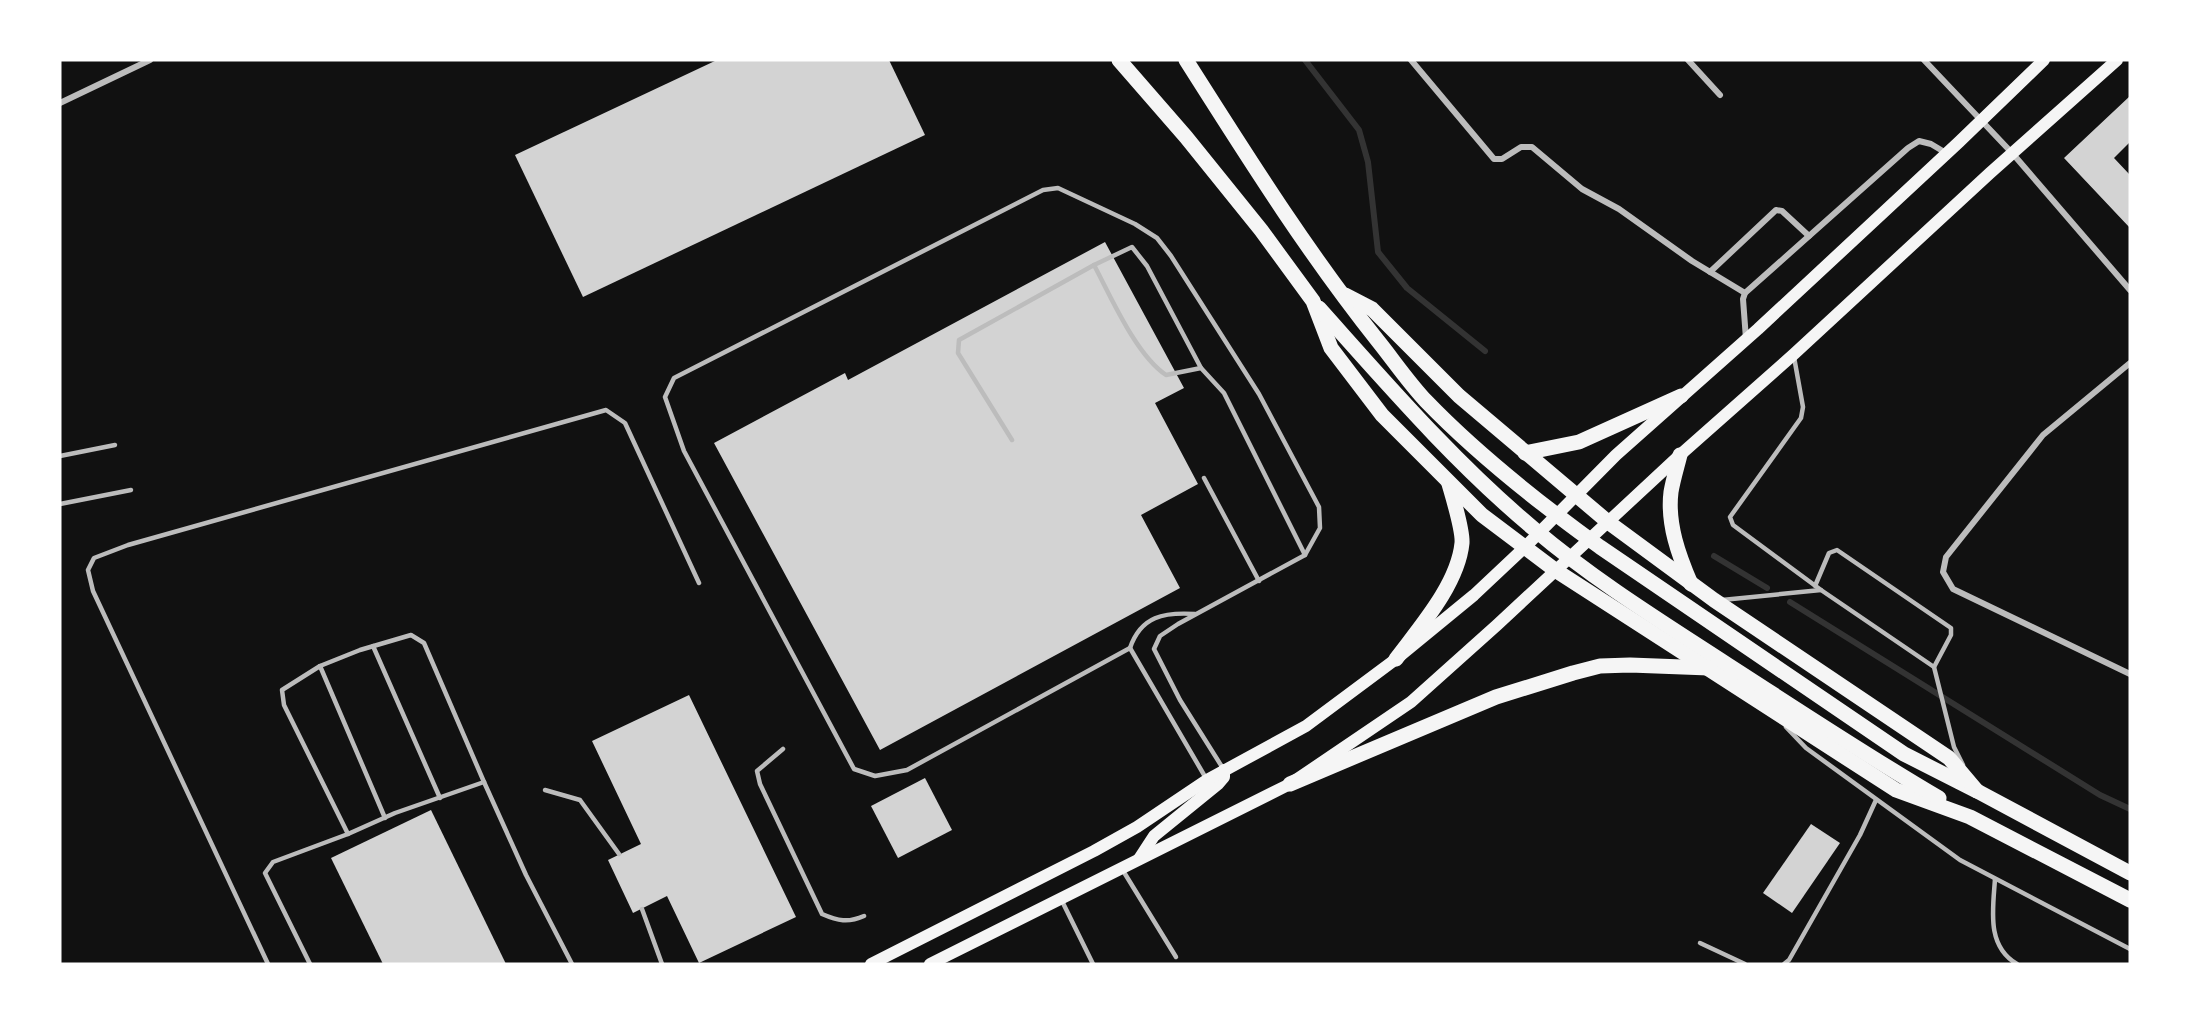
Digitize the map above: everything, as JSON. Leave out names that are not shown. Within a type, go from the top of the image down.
[{"type":"main road","points":[[1119,60],[1234,196],[1313,301],[1409,409],[1468,471],[1535,530],[1583,567],[1678,632],[1903,777],[1970,817],[2130,900]]},
{"type":"main road","points":[[1186,60],[1289,221],[1340,292],[1426,400],[1486,458],[1553,513],[1609,554],[1904,754],[2130,873]]},
{"type":"main road","points":[[871,964],[1137,827],[1207,780],[1306,726],[1396,659],[1474,595],[1657,417],[1746,340],[1947,154],[2043,60]]},
{"type":"main road","points":[[1290,784],[1411,702],[2117,60]]},
{"type":"main road","points":[[1340,292],[1372,309],[1459,396],[1608,522],[1713,600],[1949,758],[1977,791]]},
{"type":"main road","points":[[1313,301],[1331,348],[1382,415],[1482,515],[1555,570],[1896,790],[1970,817]]},
{"type":"main road","points":[[1526,453],[1579,442],[1682,396]]},
{"type":"main road","points":[[1680,455],[1671,494],[1671,511],[1679,555],[1691,584]]},
{"type":"main road","points":[[1396,659],[1440,598],[1457,565],[1462,541],[1449,484]]},
{"type":"main road","points":[[930,964],[1290,784],[1496,698],[1600,666],[1630,664],[1709,668]]},
{"type":"main road","points":[[1138,860],[1154,836],[1218,784],[1224,777],[1224,770]]},
{"type":"street","points":[[60,103],[150,60]]},
{"type":"street","points":[[1411,60],[1494,159],[1502,159],[1521,147],[1532,147],[1582,189],[1619,209],[1710,272],[1745,293]]},
{"type":"street","points":[[1688,60],[1720,95]]},
{"type":"street","points":[[1924,60],[1980,122],[2013,154],[2130,290]]},
{"type":"street","points":[[1746,340],[1743,299],[1745,293],[1918,141],[1931,144],[1947,154]]},
{"type":"street","points":[[1710,272],[1776,210],[1782,211],[1809,236]]},
{"type":"street","points":[[2130,363],[2043,435],[1946,557],[1943,572],[1953,589],[2130,674]]},
{"type":"lane","points":[[1196,614],[1173,613],[1153,619],[1135,633],[1130,648],[907,770],[874,776],[854,769],[684,451],[664,397],[674,378],[1043,190],[1058,188],[1135,224],[1157,238],[1171,256],[1259,394],[1319,507],[1320,528],[1305,555],[1160,636],[1154,649],[1180,700],[1224,770]]},
{"type":"lane","points":[[1012,440],[958,353],[958,340],[1094,265],[1132,248],[1147,266],[1201,368],[1224,393],[1305,555]]},
{"type":"lane","points":[[1094,265],[1122,318],[1156,369],[1166,375],[1201,368]]},
{"type":"lane","points":[[1794,354],[1803,406],[1801,418],[1730,517],[1733,525],[1815,586],[1934,667],[1954,747],[1977,791]]},
{"type":"lane","points":[[268,964],[93,591],[88,570],[94,558],[128,545],[606,410],[625,423],[699,583]]},
{"type":"lane","points":[[60,456],[115,445]]},
{"type":"lane","points":[[1204,478],[1259,581]]},
{"type":"lane","points":[[60,504],[131,490]]},
{"type":"lane","points":[[1815,586],[1829,553],[1837,550],[1950,628],[1951,635],[1934,667]]},
{"type":"lane","points":[[1713,600],[1755,598],[1821,590]]},
{"type":"lane","points":[[348,834],[284,705],[282,690],[320,666],[411,634],[424,643],[526,875],[572,964]]},
{"type":"lane","points":[[374,646],[440,798]]},
{"type":"lane","points":[[1130,648],[1207,780]]},
{"type":"lane","points":[[320,666],[385,818]]},
{"type":"lane","points":[[1768,707],[1806,748],[1960,860],[2130,949]]},
{"type":"lane","points":[[783,749],[758,771],[760,784],[822,914],[835,920],[850,922],[864,916]]},
{"type":"lane","points":[[310,964],[265,873],[273,862],[484,782]]},
{"type":"lane","points":[[545,790],[580,800],[619,854]]},
{"type":"lane","points":[[1784,964],[1789,960],[1860,835],[1876,800]]},
{"type":"lane","points":[[1122,869],[1176,957]]},
{"type":"lane","points":[[1995,879],[1993,927],[1995,938],[2003,952],[2017,964]]},
{"type":"lane","points":[[1061,899],[1093,964]]},
{"type":"lane","points":[[642,909],[662,964]]},
{"type":"lane","points":[[1700,943],[1745,964]]},
{"type":"building","points":[[717,60],[889,60],[925,135],[583,297],[515,155]]},
{"type":"building","points":[[2130,96],[2130,142],[2114,158],[2130,175],[2130,228],[2064,158]]},
{"type":"building","points":[[1105,242],[1184,388],[1155,403],[1198,484],[1141,515],[1180,588],[880,750],[714,443],[845,373],[848,380]]},
{"type":"building","points":[[689,695],[796,917],[699,963],[667,896],[633,913],[608,860],[641,844],[592,741]]},
{"type":"building","points":[[925,778],[952,830],[898,858],[871,806]]},
{"type":"building","points":[[431,810],[506,964],[383,964],[331,858]]},
{"type":"building","points":[[1811,824],[1840,843],[1792,913],[1763,893]]},
{"type":"waterway","points":[[1305,60],[1359,130],[1368,162],[1378,252],[1407,288],[1485,351]]},
{"type":"waterway","points":[[1714,556],[1767,588]]},
{"type":"waterway","points":[[1790,602],[2100,795],[2130,809]]}]
